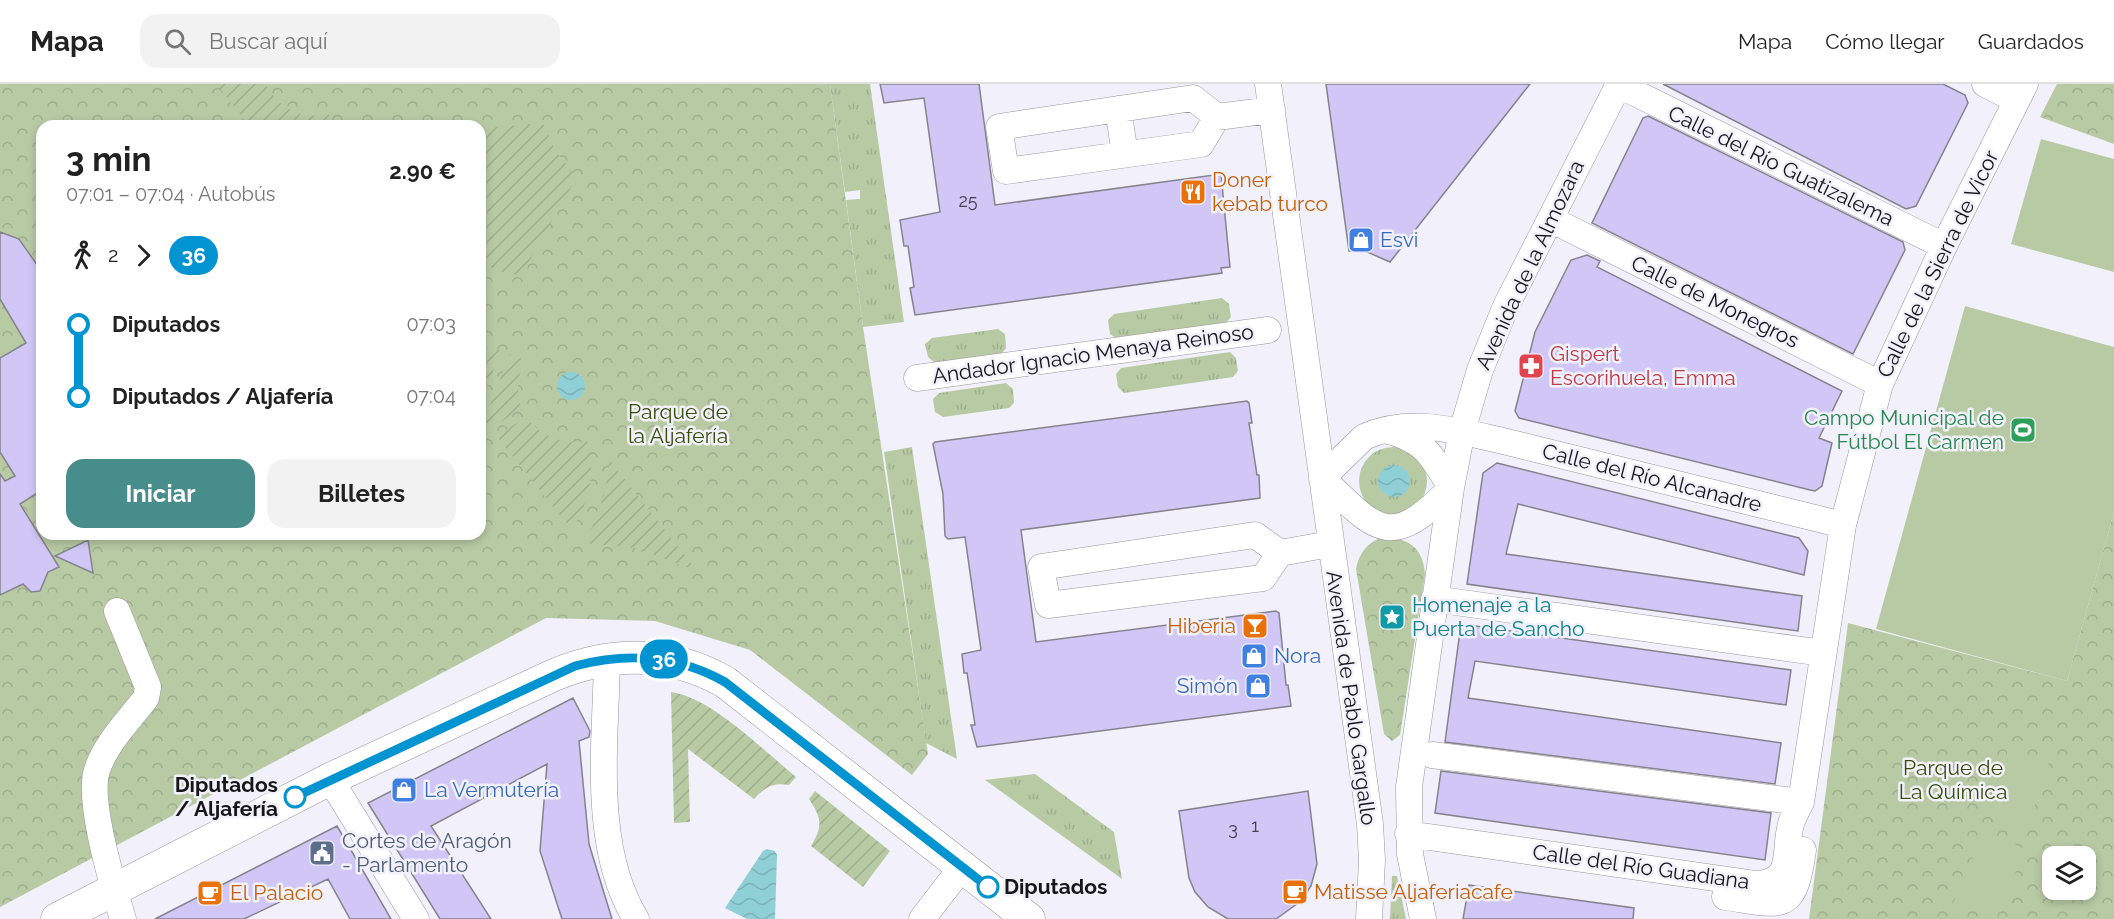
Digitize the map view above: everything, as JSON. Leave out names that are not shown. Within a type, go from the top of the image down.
[{"type":"main road","points":[[57,919],[119,905],[330,779],[554,675],[607,658],[627,656],[688,664],[725,682],[1029,919]]},
{"type":"street","name":"Avenida de Pablo Gargallo","points":[[1268,84],[1370,824],[1372,860],[1369,919]]},
{"type":"street","points":[[1985,84],[2021,92]]},
{"type":"street","name":"Avenida de la Almozara","points":[[1423,919],[1409,844],[1411,762],[1450,488],[1462,431],[1472,392],[1492,338],[1619,85]]},
{"type":"street","name":"Calle del Río Guatizalema","points":[[1619,85],[1944,246]]},
{"type":"street","name":"Calle de la Sierra de Vicor","points":[[1801,802],[1843,525],[1880,384],[1944,246],[2021,92]]},
{"type":"street","points":[[1217,117],[1201,144],[1006,171],[999,127],[1193,98],[1217,117],[1272,110]]},
{"type":"street","points":[[1118,109],[1125,154]]},
{"type":"street","name":"Calle de Monegros","points":[[1550,219],[1880,384]]},
{"type":"street","name":"Andador Ignacio Menaya Reinoso","points":[[917,378],[1268,330]]},
{"type":"street","points":[[1385,430],[1412,438],[1422,445],[1433,457],[1450,488],[1420,518],[1410,524],[1388,528],[1367,521],[1322,478],[1357,442],[1385,430],[1416,426],[1462,431]]},
{"type":"street","name":"Calle del Río Alcanadre","points":[[1462,431],[1843,525]]},
{"type":"street","points":[[1280,552],[1263,578],[1048,605],[1041,567],[1255,535],[1280,552],[1330,544]]},
{"type":"street","points":[[1163,549],[1167,590]]},
{"type":"street","points":[[1434,599],[1823,653]]},
{"type":"street","points":[[117,611],[148,687],[146,698],[100,763],[95,795],[119,905]]},
{"type":"street","points":[[607,658],[604,756],[610,849],[617,881],[636,919]]},
{"type":"street","points":[[1432,755],[1801,802]]},
{"type":"street","points":[[330,779],[416,919]]},
{"type":"street","name":"Calle del Río Guadiana","points":[[1409,844],[1766,884],[1783,873],[1791,824],[1801,802]]},
{"type":"street","points":[[922,919],[962,867]]},
{"type":"green space","name":"Parque de la Aljafería","points":[[0,84],[830,84],[863,327],[928,754],[912,775],[750,650],[655,621],[546,618],[0,907]]},
{"type":"green space","points":[[216,84],[265,84],[277,100],[292,111],[309,115],[329,114],[330,120],[244,120]]},
{"type":"green space","points":[[830,84],[870,84],[904,322],[863,327],[846,200],[860,199],[860,190],[845,192]]},
{"type":"green space","points":[[2057,84],[2114,84],[2114,144],[2040,117]]},
{"type":"green space","points":[[543,123],[556,152],[577,177],[520,278],[509,271],[496,273],[486,261],[486,128]]},
{"type":"green space","points":[[2041,139],[2114,159],[2114,272],[2011,244]]},
{"type":"green space","points":[[1222,298],[1229,304],[1231,317],[1226,323],[1117,339],[1110,334],[1108,320],[1114,314]]},
{"type":"green space","name":"Campo Municipal de Fútbol El Carmen","points":[[1965,306],[2114,347],[2114,512],[2067,681],[1876,629]]},
{"type":"green space","points":[[998,329],[1005,334],[1006,348],[1001,354],[935,363],[928,357],[925,344],[932,338]]},
{"type":"green space","points":[[486,347],[502,351],[486,387]]},
{"type":"green space","points":[[1230,352],[1236,358],[1238,371],[1233,377],[1124,393],[1118,387],[1116,374],[1121,368]]},
{"type":"green space","points":[[510,354],[527,361],[520,373],[518,384],[521,408],[491,429],[486,423],[486,415]]},
{"type":"green space","points":[[1006,383],[1013,389],[1014,403],[1009,408],[943,417],[935,412],[933,399],[939,393]]},
{"type":"green space","points":[[526,417],[546,435],[570,442],[589,442],[591,477],[589,488],[583,509],[572,530],[496,436]]},
{"type":"green space","points":[[912,447],[957,759],[926,743],[884,452]]},
{"type":"green space","points":[[1393,447],[1406,450],[1417,457],[1424,468],[1427,481],[1424,494],[1417,505],[1406,512],[1393,515],[1380,512],[1369,505],[1362,494],[1359,481],[1362,468],[1369,457],[1380,450]]},
{"type":"green space","points":[[609,459],[697,571],[635,548],[583,543],[602,503]]},
{"type":"green space","name":"Parque de La Química","points":[[2114,512],[2114,919],[1809,919],[1848,623],[2067,681]]},
{"type":"green space","points":[[1382,537],[1400,539],[1413,546],[1422,558],[1425,575],[1400,735],[1392,741],[1384,734],[1356,569],[1364,549]]},
{"type":"green space","points":[[671,692],[687,696],[720,714],[796,777],[789,785],[770,786],[754,799],[688,749],[690,822],[674,823]]},
{"type":"green space","points":[[2009,748],[2049,763],[2026,831],[1986,815]]},
{"type":"green space","points":[[1035,774],[1114,832],[1122,879],[985,780]]},
{"type":"green space","points":[[815,791],[890,851],[863,887],[811,846],[819,828],[819,817],[809,799]]},
{"type":"green space","points":[[1984,832],[2025,849],[1996,919],[1953,903]]},
{"type":"green space","points":[[1392,876],[1397,876],[1406,919],[1390,919]]},
{"type":"water","points":[[571,372],[581,376],[585,386],[581,396],[571,400],[561,396],[557,386],[561,376]]},
{"type":"water","points":[[1394,465],[1405,470],[1410,481],[1405,492],[1394,497],[1383,492],[1378,481],[1383,470]]},
{"type":"water","points":[[767,849],[775,851],[777,855],[775,919],[747,919],[725,908],[763,851]]},
{"type":"building","points":[[880,84],[979,84],[995,205],[1221,174],[1230,267],[1221,268],[1222,273],[915,315],[910,288],[914,287],[908,246],[904,246],[900,220],[940,212],[924,98],[884,103]]},
{"type":"building","points":[[1326,84],[1530,84],[1390,262],[1365,251],[1349,251]]},
{"type":"building","points":[[1663,84],[1943,84],[1965,95],[1968,103],[1916,206],[1906,209]]},
{"type":"building","points":[[1648,116],[1903,242],[1905,250],[1853,354],[1592,223],[1643,118]]},
{"type":"building","points":[[0,232],[19,239],[36,263],[36,494],[20,504],[36,530],[36,540],[42,540],[59,567],[48,572],[40,591],[31,592],[23,584],[0,595],[0,474],[5,481],[15,476],[0,452],[0,358],[26,343],[0,299]]},
{"type":"building","points":[[1587,255],[1600,261],[1597,267],[1842,391],[1819,438],[1832,443],[1822,486],[1815,491],[1810,490],[1519,418],[1515,411],[1535,332],[1571,260]]},
{"type":"building","points":[[1247,401],[1252,423],[1249,423],[1257,475],[1259,475],[1260,498],[1021,530],[1036,642],[1276,611],[1279,613],[1286,685],[1288,685],[1291,706],[977,747],[971,725],[975,725],[962,654],[981,650],[965,537],[948,539],[945,536],[943,494],[933,444]]},
{"type":"building","points":[[1497,463],[1799,538],[1808,551],[1804,575],[1518,504],[1506,554],[1802,596],[1798,631],[1467,584],[1483,473]]},
{"type":"building","points":[[88,540],[93,573],[55,556]]},
{"type":"building","points":[[1461,624],[1791,670],[1786,705],[1475,661],[1468,698],[1781,743],[1775,784],[1445,742]]},
{"type":"building","points":[[573,698],[590,731],[589,737],[579,741],[589,844],[612,919],[562,919],[540,851],[547,764],[431,826],[491,919],[440,919],[368,803]]},
{"type":"building","points":[[1441,771],[1771,813],[1765,860],[1435,813]]},
{"type":"building","points":[[1308,791],[1317,864],[1311,886],[1301,901],[1276,919],[1228,919],[1208,907],[1195,892],[1189,878],[1179,811]]},
{"type":"building","points":[[337,826],[391,919],[350,919],[328,879],[244,919],[155,919]]},
{"type":"building","points":[[1469,885],[1634,908],[1633,919],[1463,919]]},
{"type":"bus line","name":"36","points":[[295,797],[575,666],[607,658],[648,657],[688,664],[725,682],[988,887]]},
{"type":"place","name":"Doner kebab turco","points":[[1193,192]]},
{"type":"place","name":"Esvi","points":[[1361,240]]},
{"type":"place","name":"Gispert Escorihuela, Emma","points":[[1531,366]]},
{"type":"place","name":"Campo Municipal de Fútbol El Carmen","points":[[2023,430]]},
{"type":"place","name":"Homenaje a la Puerta de Sancho","points":[[1392,617]]},
{"type":"place","name":"Hiberia","points":[[1255,626]]},
{"type":"place","name":"Nora","points":[[1254,656]]},
{"type":"place","name":"Simón","points":[[1258,686]]},
{"type":"place","name":"La Vermutería","points":[[404,790]]},
{"type":"place","name":"Diputados / Aljafería","points":[[295,797]]},
{"type":"place","name":"Cortes de Aragón - Parlamento","points":[[322,853]]},
{"type":"place","name":"Diputados","points":[[988,887]]},
{"type":"place","name":"Matisse Aljaferiacafe","points":[[1295,892]]},
{"type":"place","name":"El Palacio","points":[[210,893]]}]
